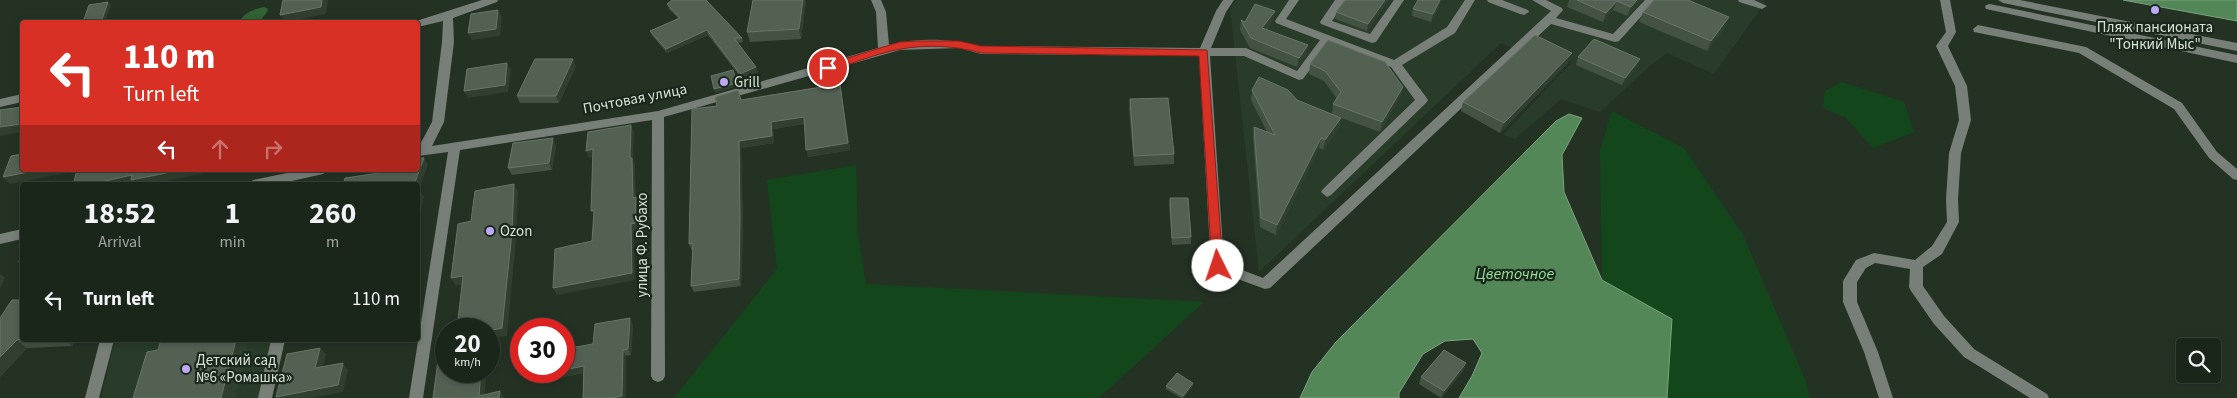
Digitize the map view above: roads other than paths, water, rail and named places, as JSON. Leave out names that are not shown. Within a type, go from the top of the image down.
[{"type":"street","points":[[420,23],[448,16],[493,0]]},
{"type":"street","points":[[876,0],[881,12],[884,52]]},
{"type":"street","points":[[1229,0],[1220,11],[1204,52],[1218,266],[1265,284],[1558,10],[1537,0]]},
{"type":"street","points":[[1294,0],[1280,21],[1395,64],[1422,100],[1327,192]]},
{"type":"street","points":[[1341,0],[1325,22],[1372,39],[1399,0]]},
{"type":"street","points":[[1395,64],[1451,30],[1470,0]]},
{"type":"street","points":[[1492,0],[1524,12]]},
{"type":"street","points":[[1549,20],[1614,38],[1651,0]]},
{"type":"street","points":[[1743,0],[1762,6]]},
{"type":"street","points":[[1886,398],[1871,352],[1850,302],[1850,281],[1861,264],[1874,258],[1917,265],[1937,250],[1953,222],[1952,199],[1956,153],[1965,120],[1961,86],[1942,46],[1951,32],[1945,0]]},
{"type":"street","points":[[2004,0],[2237,47]]},
{"type":"street","points":[[1990,8],[2237,59]]},
{"type":"street","points":[[420,151],[438,122],[448,42],[448,16]]},
{"type":"street","points":[[1978,29],[2082,50],[2178,106],[2213,155],[2237,176]]},
{"type":"street","name":"Почтовая улица","points":[[420,151],[658,115],[900,46],[959,44],[981,50],[1246,52],[1299,76],[1327,39]]},
{"type":"street","points":[[0,102],[20,98]]},
{"type":"street","name":"улица Ф. Рубахо","points":[[658,115],[658,376]]},
{"type":"street","points":[[416,398],[455,146]]},
{"type":"street","points":[[282,182],[301,180],[319,172]]},
{"type":"street","points":[[0,239],[20,234]]},
{"type":"street","points":[[1917,265],[1916,287],[1939,320],[1969,353],[2042,398]]},
{"type":"street","points":[[92,398],[106,342]]},
{"type":"street","points":[[265,398],[278,342]]},
{"type":"water","points":[[2123,0],[2237,0],[2237,21]]},
{"type":"water","name":"Цветочное","points":[[1569,114],[1582,118],[1562,155],[1564,192],[1602,280],[1672,319],[1667,398],[1459,398],[1472,376],[1482,353],[1473,339],[1445,341],[1423,354],[1399,393],[1399,398],[1300,398],[1312,372],[1336,342],[1556,121]]},
{"type":"place","name":"Пляж пансионата \"Тонкий Мыс\"","points":[[2155,10]]},
{"type":"place","name":"Grill","points":[[724,82]]},
{"type":"place","name":"Ozon","points":[[490,231]]},
{"type":"place","name":"Детский сад №6 «Ромашка»","points":[[186,369]]}]
